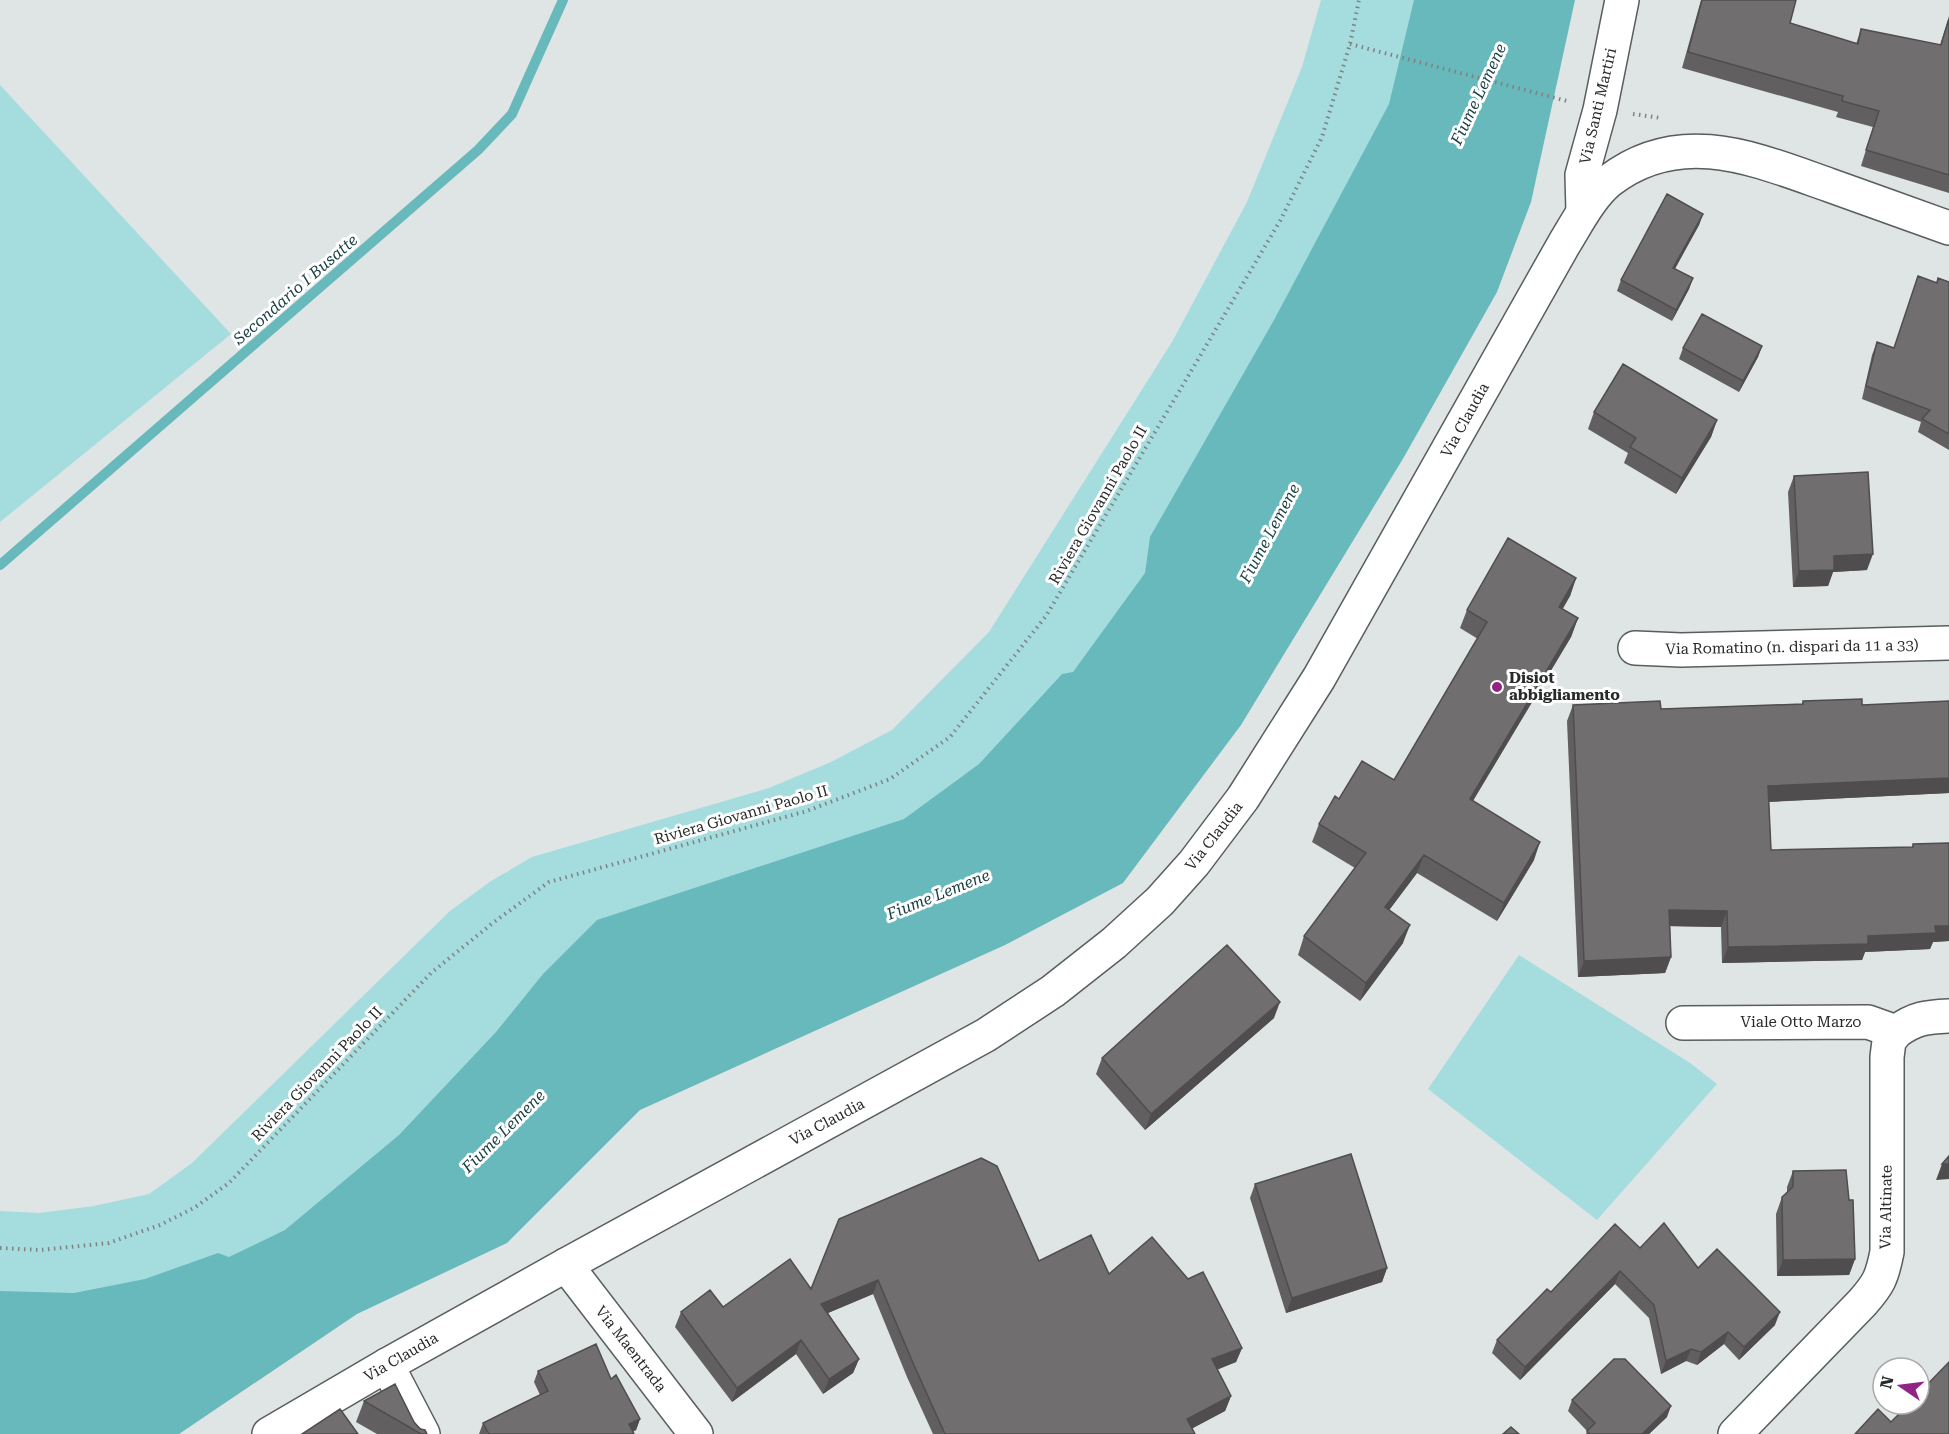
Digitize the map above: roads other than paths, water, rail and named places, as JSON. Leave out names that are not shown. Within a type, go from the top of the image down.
[{"type":"street","name":"Via Santi Martiri","points":[[1583,212],[1582,175],[1587,106],[1622,0]]},
{"type":"street","name":"Via Claudia","points":[[269,1434],[566,1265],[986,1035],[1053,991],[1114,943],[1160,901],[1194,862],[1243,798],[1319,678],[1583,212],[1610,181],[1646,160],[1674,153],[1701,151],[1730,153],[1769,164],[1949,228]]},
{"type":"street","name":"Via Romatino (n. dispari da 11 a 33)","points":[[1635,648],[1681,650],[1949,643]]},
{"type":"street","points":[[1896,1032],[1908,1023],[1924,1017],[1949,1016]]},
{"type":"street","name":"Viale Otto Marzo","points":[[1683,1023],[1868,1022],[1896,1032]]},
{"type":"street","name":"Via Altinate","points":[[1735,1434],[1862,1303],[1877,1286],[1883,1273],[1887,1252],[1887,1057],[1889,1041],[1896,1032]]},
{"type":"street","name":"Via Maentrada","points":[[566,1265],[696,1434]]},
{"type":"street","points":[[387,1365],[423,1434]]},
{"type":"water","name":"Fiume Lemene","points":[[1414,0],[1575,0],[1531,202],[1497,292],[1404,457],[1241,725],[1123,883],[1005,945],[640,1110],[507,1243],[357,1314],[179,1434],[0,1434],[0,1291],[74,1293],[145,1279],[218,1253],[229,1257],[285,1230],[399,1135],[496,1032],[543,974],[597,920],[904,819],[979,764],[1062,674],[1073,672],[1145,573],[1150,537],[1274,320],[1389,104]]},
{"type":"waterway","name":"Secondario I Busatte","points":[[0,565],[478,150],[512,114],[563,0]]},
{"type":"place","name":"Disiot abbigliamento","points":[[1497,687]]}]
